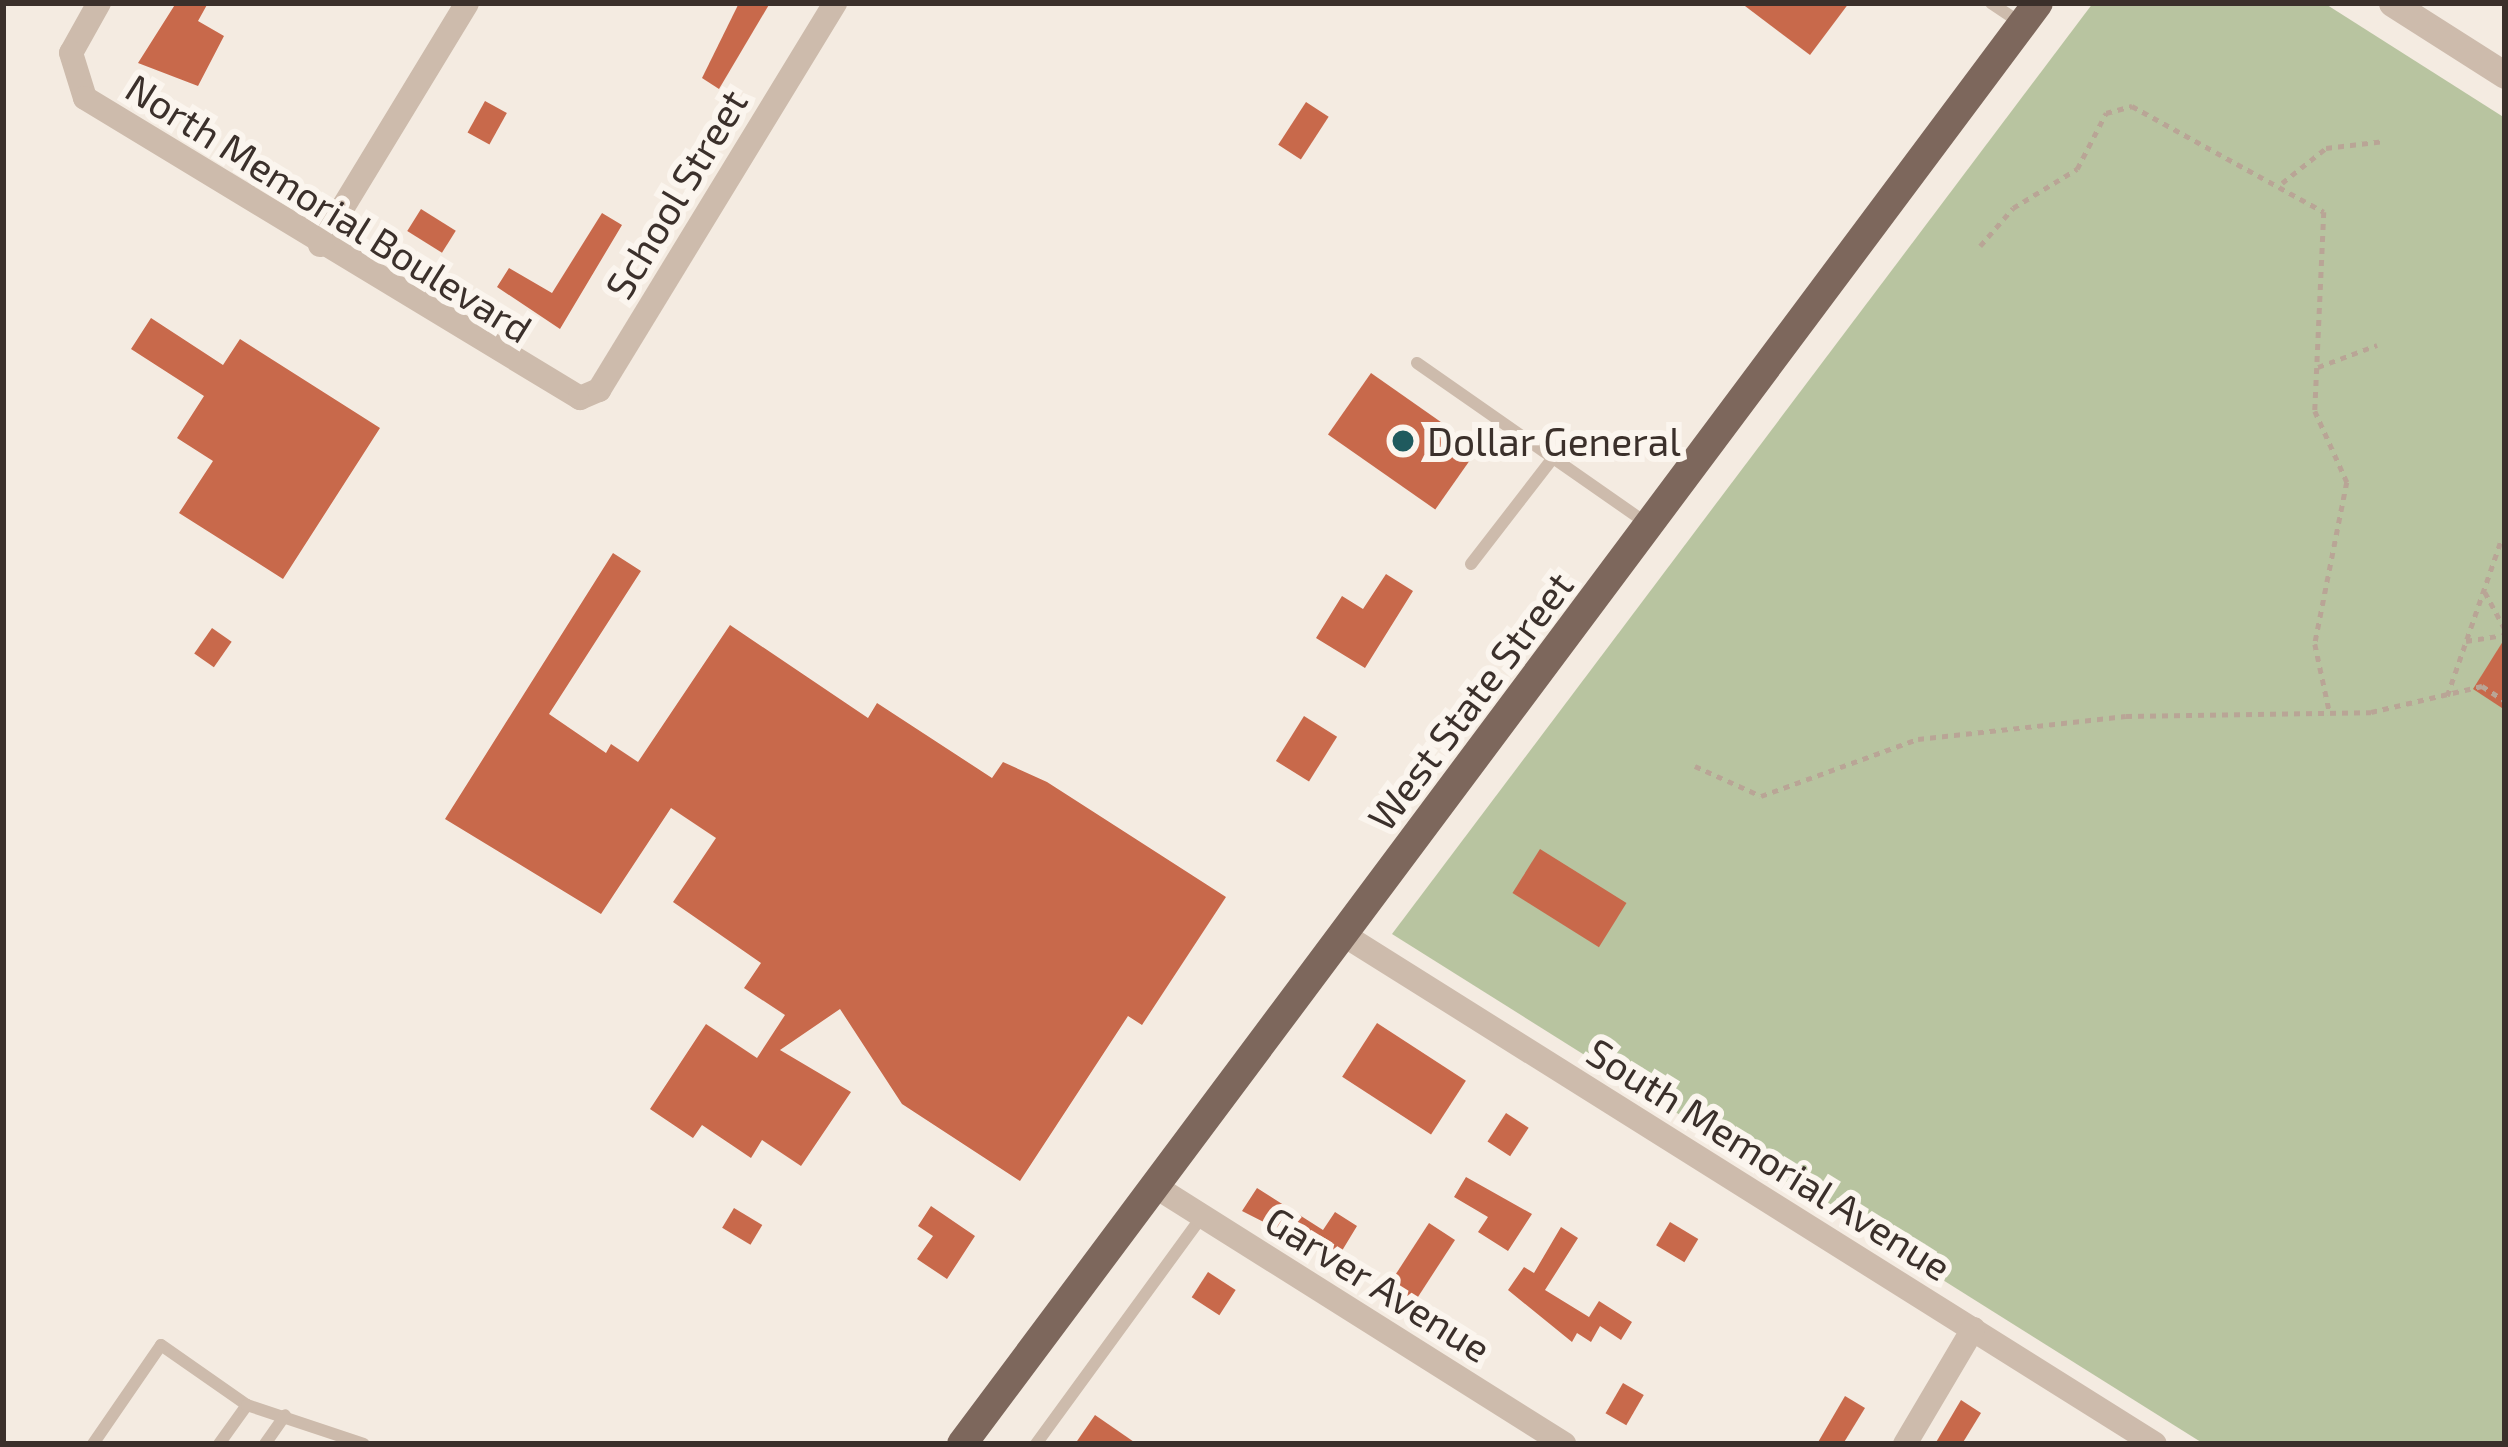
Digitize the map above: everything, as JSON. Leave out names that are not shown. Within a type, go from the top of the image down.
[{"type":"main road","name":"West State Street","points":[[962,1444],[1649,525],[2025,10]]},
{"type":"street","name":"North Memorial Boulevard","points":[[99,3],[69,72],[85,98],[562,396]]},
{"type":"street","points":[[320,244],[467,3]]},
{"type":"street","name":"School Street","points":[[562,396],[599,390],[835,3]]},
{"type":"street","points":[[2392,3],[2505,75]]},
{"type":"street","name":"South Memorial Avenue","points":[[1344,935],[2155,1444]]},
{"type":"street","name":"Garver Avenue","points":[[1153,1185],[1564,1444]]},
{"type":"street","points":[[1905,1444],[1973,1329]]},
{"type":"lane","points":[[1991,3],[2025,10]]},
{"type":"lane","points":[[1417,363],[1649,525]]},
{"type":"lane","points":[[1471,564],[1553,458]]},
{"type":"lane","points":[[1036,1444],[1202,1216]]},
{"type":"lane","points":[[93,1444],[161,1345],[247,1406],[364,1444]]},
{"type":"lane","points":[[218,1444],[247,1406]]},
{"type":"lane","points":[[265,1444],[285,1415]]},
{"type":"path","points":[[1980,246],[2013,208],[2078,169],[2106,113],[2132,106],[2282,183],[2330,228],[2315,411],[2347,482],[2315,644],[2330,713]]},
{"type":"path","points":[[2282,183],[2326,148],[2385,141]]},
{"type":"path","points":[[2318,368],[2377,345]]},
{"type":"path","points":[[2446,700],[2502,537]]},
{"type":"path","points":[[2466,641],[2505,632],[2484,590]]},
{"type":"path","points":[[1695,766],[1761,796],[1879,745],[2126,716],[2330,713],[2446,700],[2482,686],[2505,701]]},
{"type":"green space","points":[[2093,3],[2324,3],[2505,118],[2505,1444],[2204,1444],[1392,934]]},
{"type":"building","points":[[176,3],[208,3],[198,21],[224,36],[198,86],[138,63]]},
{"type":"building","points":[[739,3],[770,3],[719,89],[702,78]]},
{"type":"building","points":[[1741,3],[1849,3],[1810,55]]},
{"type":"building","points":[[485,101],[507,113],[489,145],[468,132]]},
{"type":"building","points":[[1306,102],[1329,117],[1301,159],[1278,145]]},
{"type":"building","points":[[421,209],[456,231],[442,253],[407,231]]},
{"type":"building","points":[[602,213],[622,225],[560,329],[497,287],[509,268],[552,293]]},
{"type":"building","points":[[151,318],[223,365],[240,339],[380,428],[283,579],[179,513],[213,461],[177,438],[204,396],[131,349]]},
{"type":"building","name":"Dollar General","points":[[1371,373],[1478,448],[1435,510],[1328,434]]},
{"type":"building","points":[[613,553],[641,571],[549,714],[606,753],[611,744],[638,762],[730,625],[868,718],[877,703],[992,778],[1003,762],[1047,782],[1226,897],[1142,1025],[1128,1016],[1020,1181],[902,1104],[840,1009],[780,1050],[851,1092],[801,1166],[762,1140],[751,1158],[702,1125],[693,1138],[650,1109],[706,1024],[757,1058],[785,1015],[744,988],[761,963],[673,902],[716,838],[671,808],[601,914],[445,819]]},
{"type":"building","points":[[1386,574],[1413,591],[1365,668],[1316,638],[1342,596],[1363,609]]},
{"type":"building","points":[[212,628],[232,642],[214,667],[194,653]]},
{"type":"building","points":[[2505,638],[2505,710],[2473,689]]},
{"type":"building","points":[[1304,716],[1337,737],[1309,782],[1276,761]]},
{"type":"building","points":[[1540,849],[1627,903],[1599,947],[1512,893]]},
{"type":"building","points":[[1377,1023],[1466,1081],[1431,1134],[1342,1077]]},
{"type":"building","points":[[1506,1113],[1529,1128],[1510,1156],[1487,1142]]},
{"type":"building","points":[[1466,1177],[1532,1214],[1508,1251],[1478,1232],[1488,1217],[1454,1197]]},
{"type":"building","points":[[1257,1188],[1323,1230],[1335,1212],[1357,1226],[1337,1259],[1242,1211]]},
{"type":"building","points":[[931,1206],[975,1236],[947,1279],[917,1259],[933,1236],[918,1226]]},
{"type":"building","points":[[734,1208],[762,1225],[750,1245],[722,1228]]},
{"type":"building","points":[[1670,1222],[1698,1239],[1684,1262],[1656,1245]]},
{"type":"building","points":[[1429,1223],[1455,1240],[1415,1302],[1389,1285]]},
{"type":"building","points":[[1561,1227],[1578,1238],[1545,1290],[1589,1317],[1599,1301],[1632,1322],[1621,1340],[1600,1326],[1591,1342],[1577,1333],[1572,1342],[1508,1290],[1524,1267],[1534,1273]]},
{"type":"building","points":[[1208,1272],[1236,1290],[1219,1315],[1192,1297]]},
{"type":"building","points":[[1623,1383],[1644,1395],[1626,1425],[1606,1413]]},
{"type":"building","points":[[1845,1396],[1865,1408],[1843,1444],[1817,1444]]},
{"type":"building","points":[[1961,1400],[1981,1413],[1962,1444],[1935,1444]]},
{"type":"building","points":[[1095,1415],[1137,1444],[1075,1444]]},
{"type":"place","name":"Dollar General","points":[[1403,441]]}]
